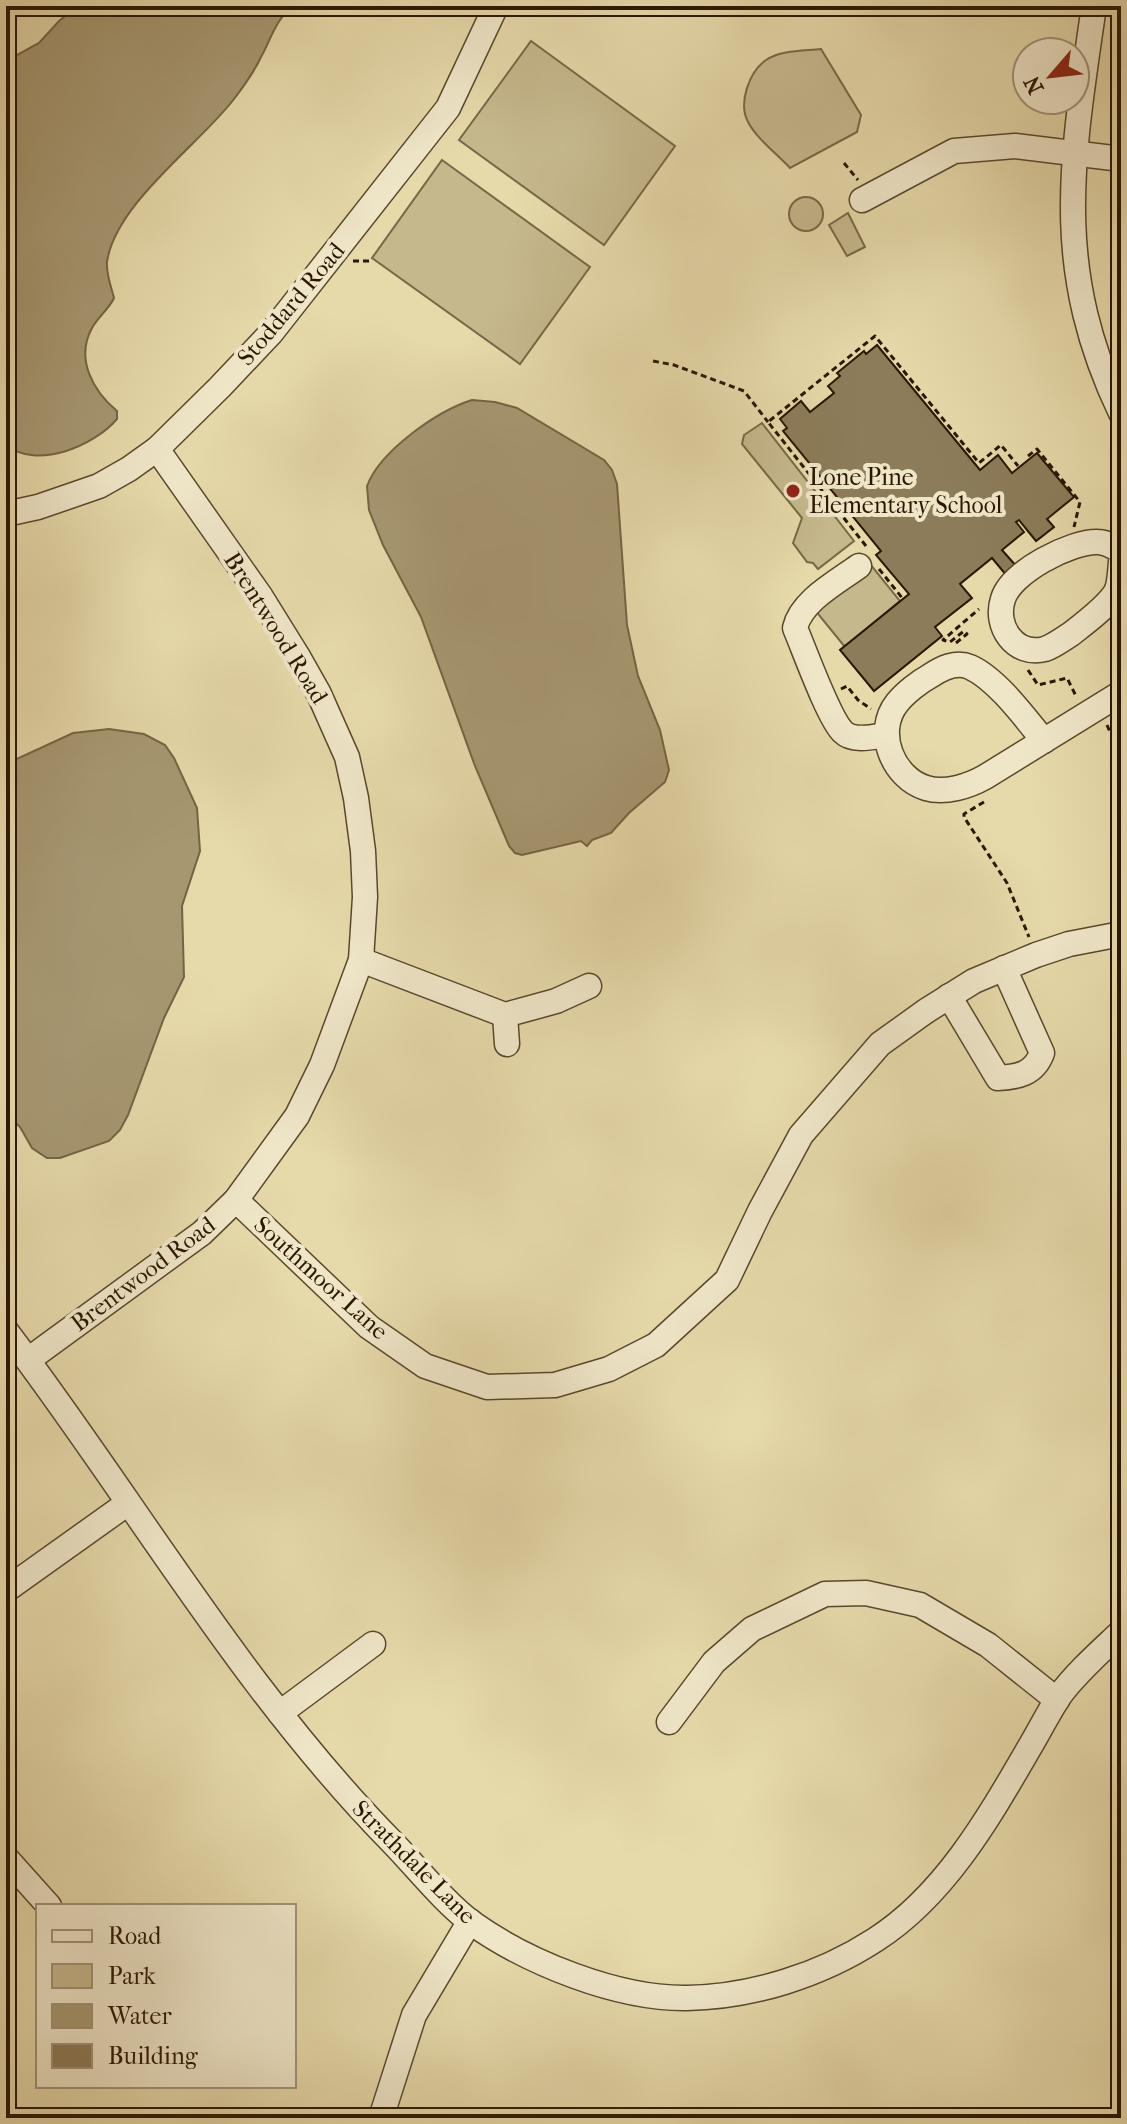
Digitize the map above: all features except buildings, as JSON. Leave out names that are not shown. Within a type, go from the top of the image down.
[{"type":"street","name":"Stoddard Road","points":[[6,514],[38,507],[99,486],[157,449],[271,333],[448,108],[496,6]]},
{"type":"street","points":[[1094,6],[1074,152],[1071,212],[1076,274],[1088,332],[1121,413]]},
{"type":"street","points":[[862,200],[954,151],[1015,146],[1121,159]]},
{"type":"street","name":"Brentwood Road","points":[[28,1360],[202,1233],[236,1200],[297,1116],[322,1065],[361,960],[365,897],[363,851],[347,757],[319,694],[297,655],[263,600],[157,449]]},
{"type":"street","points":[[1121,551],[1102,542],[1085,543],[1060,551],[1013,581],[1003,597],[1001,611],[1007,635],[1027,650],[1044,649],[1056,643],[1117,591],[1121,562]]},
{"type":"street","points":[[864,561],[805,608],[797,617],[795,628],[843,733],[854,738],[882,724],[897,702],[926,678],[953,665],[970,667],[994,685],[1044,741]]},
{"type":"street","points":[[882,724],[890,754],[908,778],[925,788],[942,790],[973,784],[1121,693]]},
{"type":"street","name":"Southmoor Lane","points":[[236,1200],[369,1327],[425,1366],[487,1387],[555,1385],[596,1373],[656,1345],[727,1280],[801,1135],[880,1044],[949,996],[1004,968],[1069,944],[1121,934]]},
{"type":"street","points":[[361,960],[505,1015],[556,1001],[589,986]]},
{"type":"street","points":[[949,996],[998,1078],[1017,1077],[1030,1071],[1039,1062],[1042,1053],[1004,968]]},
{"type":"street","points":[[505,1015],[507,1044]]},
{"type":"street","name":"Strathdale Lane","points":[[6,1331],[280,1713],[358,1808],[470,1921],[557,1969],[632,1993],[687,1998],[749,1992],[818,1970],[877,1939],[925,1898],[969,1850],[1057,1700],[1091,1660],[1121,1632]]},
{"type":"street","points":[[6,1590],[128,1503]]},
{"type":"street","points":[[669,1722],[714,1662],[752,1629],[825,1594],[866,1593],[920,1605],[988,1645],[1057,1700]]},
{"type":"street","points":[[280,1713],[373,1644]]},
{"type":"street","points":[[6,1858],[47,1904]]},
{"type":"street","points":[[381,2118],[414,2015],[470,1921]]},
{"type":"path","points":[[768,422],[875,336],[979,463],[1001,445],[1018,466]]},
{"type":"path","points":[[653,361],[674,365],[744,391],[872,554],[864,561],[903,599]]},
{"type":"path","points":[[1028,456],[1037,449],[1080,502],[1073,530]]},
{"type":"path","points":[[953,645],[967,634],[964,631],[950,642],[942,643],[985,604]]},
{"type":"path","points":[[824,697],[847,686],[882,724]]},
{"type":"green space","points":[[531,41],[675,146],[604,245],[459,140]]},
{"type":"green space","points":[[821,49],[861,115],[857,132],[790,168],[748,122],[744,106],[747,88],[766,60],[779,54]]},
{"type":"green space","points":[[442,160],[590,267],[520,364],[372,258]]},
{"type":"green space","points":[[806,197],[818,202],[823,214],[818,226],[806,231],[794,226],[789,214],[794,202]]},
{"type":"green space","points":[[848,213],[865,247],[847,256],[829,225]]},
{"type":"green space","points":[[762,423],[854,541],[818,569],[807,562],[793,543],[802,518],[742,444],[744,435]]},
{"type":"green space","points":[[870,564],[900,601],[845,647],[814,609]]},
{"type":"water","points":[[77,6],[293,6],[278,23],[255,68],[234,99],[142,197],[113,240],[107,266],[114,298],[92,328],[85,351],[89,374],[101,394],[117,411],[117,419],[80,446],[49,455],[33,455],[6,445],[6,61],[39,43]]},
{"type":"water","points":[[472,400],[517,408],[604,460],[617,484],[627,625],[638,676],[660,730],[669,770],[665,782],[611,833],[592,840],[587,846],[581,841],[522,855],[509,846],[475,766],[421,617],[383,545],[369,510],[367,486],[384,459],[427,423]]},
{"type":"water","points":[[109,729],[144,734],[165,745],[197,808],[200,851],[182,906],[184,977],[164,1018],[120,1130],[109,1141],[60,1158],[47,1158],[32,1148],[20,1127],[6,1114],[6,764],[73,733]]},
{"type":"place","name":"Lone Pine Elementary School","points":[[793,491]]}]
